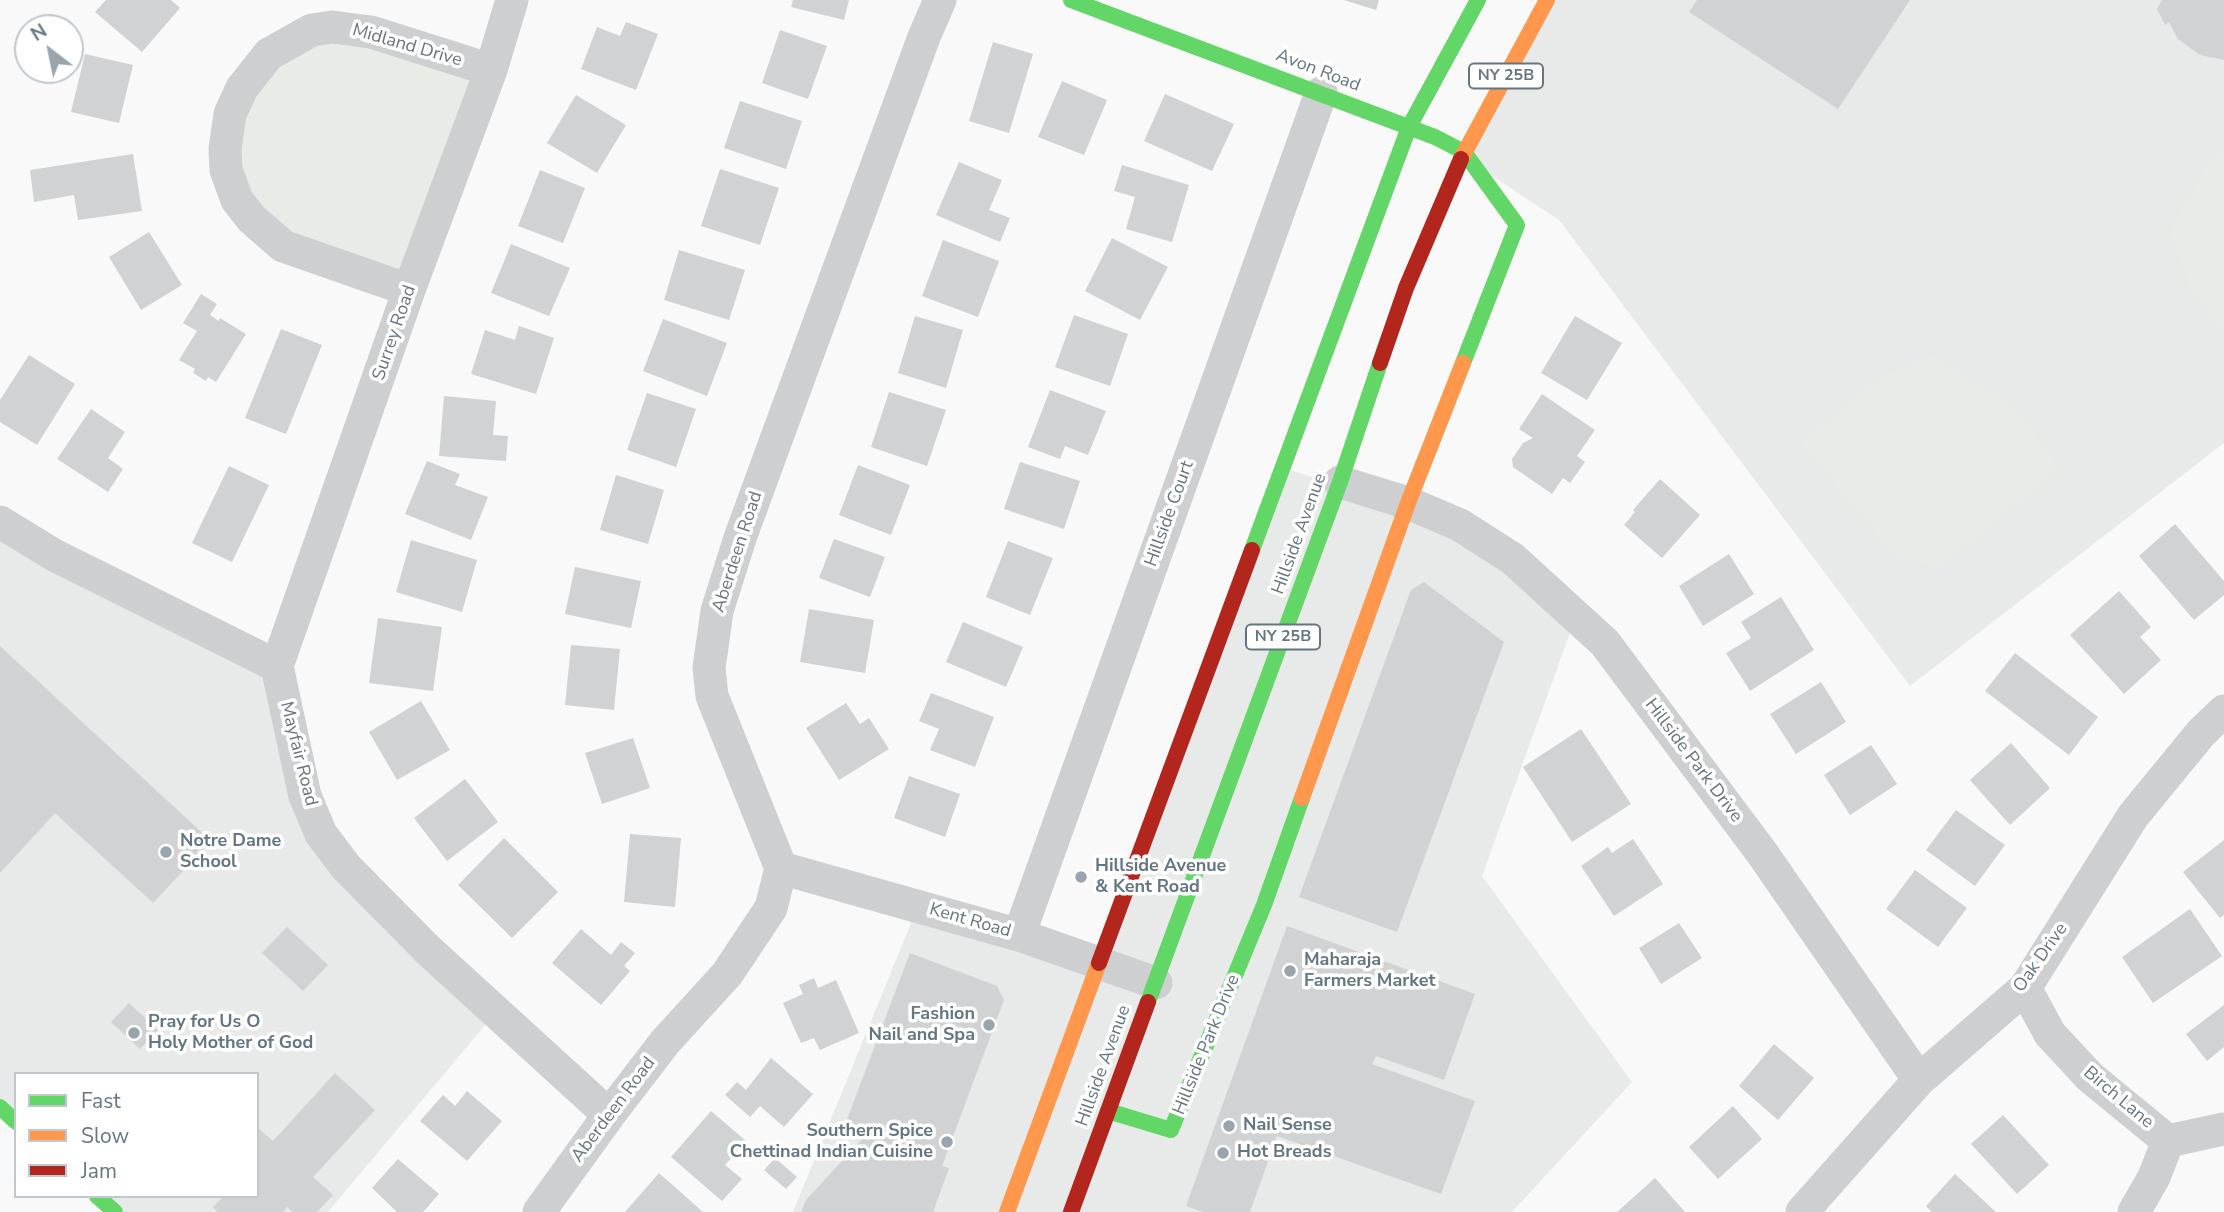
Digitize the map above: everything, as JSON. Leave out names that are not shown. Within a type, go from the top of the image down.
[{"type":"main road","name":"Avon Road","points":[[1071,0],[1409,127],[1464,152],[1517,225]]},
{"type":"main road","name":"NY 25B","points":[[1007,1212],[1409,127],[1478,0]]},
{"type":"main road","name":"Hillside Avenue","points":[[1071,1212],[1340,482],[1406,288],[1464,152],[1547,0]]},
{"type":"main road","name":"Hillside Park Drive","points":[[1108,1111],[1171,1130],[1264,905],[1408,503],[1517,225]]},
{"type":"main road","points":[[0,1107],[14,1120]]},
{"type":"main road","points":[[99,1198],[115,1212]]},
{"type":"street","name":"Surrey Road","points":[[277,666],[491,70],[512,0]]},
{"type":"street","name":"Aberdeen Road","points":[[540,1212],[665,1042],[727,974],[771,908],[781,868],[712,696],[709,668],[717,611],[740,538],[940,0]]},
{"type":"street","name":"Midland Drive","points":[[410,290],[283,246],[252,219],[237,200],[226,170],[225,149],[230,114],[242,88],[269,54],[312,30],[332,27],[371,32],[491,70]]},
{"type":"street","name":"Hillside Court","points":[[1019,935],[1321,93]]},
{"type":"street","name":"Hillside Park Drive","points":[[1340,482],[1408,503],[1460,525],[1513,559],[1605,643],[1762,853],[1919,1080]]},
{"type":"street","points":[[0,522],[54,555],[277,666]]},
{"type":"street","name":"Mayfair Road","points":[[277,666],[305,796],[321,834],[346,867],[428,950],[609,1115]]},
{"type":"street","name":"Oak Drive","points":[[1802,1212],[1919,1080],[2025,988],[2133,816],[2201,733],[2224,711]]},
{"type":"street","name":"Kent Road","points":[[781,868],[1019,935],[1156,983]]},
{"type":"street","name":"Birch Lane","points":[[2025,988],[2050,1034],[2090,1077],[2168,1140],[2154,1177],[2134,1212]]},
{"type":"street","points":[[2168,1140],[2224,1129]]},
{"type":"shaded area","points":[[1553,0],[2224,0],[2224,443],[1910,686],[1559,220],[1464,157]]},
{"type":"shaded area","points":[[312,30],[491,70],[409,290],[283,246],[226,170],[230,114]]},
{"type":"shaded area","points":[[2224,152],[2224,331],[2193,296],[2170,232],[2205,168]]},
{"type":"shaded area","points":[[1933,356],[2017,409],[2059,468],[1941,567],[1896,558],[1801,442],[1879,378]]},
{"type":"shaded area","points":[[1277,466],[1402,505],[1575,619],[1482,876],[1632,1082],[1512,1212],[793,1212],[916,911],[1092,968]]},
{"type":"shaded area","name":"Notre Dame School","points":[[0,522],[277,666],[305,796],[496,1012],[328,1212],[115,1212],[100,1198],[259,1198],[259,1072],[14,1072],[14,1120],[0,1107]]},
{"type":"building","points":[[106,0],[171,0],[180,8],[142,52],[95,12]]},
{"type":"building","points":[[793,0],[849,0],[844,20],[791,7]]},
{"type":"building","points":[[1344,0],[1379,0],[1376,10]]},
{"type":"building","points":[[1697,0],[1910,0],[1838,109],[1689,12]]},
{"type":"building","points":[[2162,0],[2224,0],[2224,60],[2200,55],[2178,39],[2169,22],[2165,25],[2157,9]]},
{"type":"building","points":[[626,22],[658,34],[636,90],[581,69],[597,27],[620,36]]},
{"type":"building","points":[[780,30],[827,46],[808,99],[762,83]]},
{"type":"building","points":[[993,42],[1033,54],[1009,133],[969,121]]},
{"type":"building","points":[[85,54],[133,65],[119,123],[71,112],[78,84],[84,84]]},
{"type":"building","points":[[1062,81],[1107,100],[1084,155],[1038,137]]},
{"type":"building","points":[[1165,94],[1234,124],[1212,171],[1144,141]]},
{"type":"building","points":[[576,95],[626,125],[597,173],[547,143]]},
{"type":"building","points":[[740,101],[802,121],[786,169],[724,148]]},
{"type":"building","points":[[133,154],[142,211],[78,220],[74,195],[34,202],[30,170]]},
{"type":"building","points":[[959,162],[1002,180],[989,210],[1010,218],[1000,242],[936,215]]},
{"type":"building","points":[[1122,165],[1189,185],[1172,242],[1126,229],[1135,197],[1114,191]]},
{"type":"building","points":[[720,169],[779,188],[760,245],[701,226]]},
{"type":"building","points":[[540,170],[585,188],[563,243],[518,226]]},
{"type":"building","points":[[149,232],[182,285],[141,310],[109,257]]},
{"type":"building","points":[[1112,238],[1168,267],[1140,320],[1085,291]]},
{"type":"building","points":[[943,240],[999,261],[978,317],[922,296]]},
{"type":"building","points":[[511,244],[570,268],[549,316],[491,293]]},
{"type":"building","points":[[679,250],[745,270],[729,320],[664,300]]},
{"type":"building","points":[[201,294],[217,304],[210,315],[246,334],[216,382],[208,377],[206,381],[193,373],[195,369],[179,360],[197,331],[183,323]]},
{"type":"building","points":[[1074,315],[1128,334],[1110,386],[1055,367]]},
{"type":"building","points":[[915,316],[963,330],[946,388],[898,373]]},
{"type":"building","points":[[1575,316],[1622,343],[1587,400],[1541,373]]},
{"type":"building","points":[[663,319],[727,343],[707,396],[643,371]]},
{"type":"building","points":[[519,326],[554,338],[536,394],[471,374],[485,330],[515,340]]},
{"type":"building","points":[[281,329],[322,345],[286,434],[245,418]]},
{"type":"building","points":[[29,355],[75,384],[37,445],[0,422],[0,400]]},
{"type":"building","points":[[1050,390],[1106,411],[1088,455],[1065,446],[1060,459],[1028,447]]},
{"type":"building","points":[[889,392],[946,410],[927,466],[871,447]]},
{"type":"building","points":[[647,393],[696,409],[676,467],[627,450]]},
{"type":"building","points":[[1542,394],[1595,430],[1577,456],[1585,462],[1570,483],[1563,478],[1552,494],[1513,467],[1512,459],[1523,443],[1533,438],[1519,429]]},
{"type":"building","points":[[444,396],[496,401],[493,435],[508,436],[506,461],[439,456]]},
{"type":"building","points":[[91,409],[125,432],[108,458],[123,469],[108,492],[57,459]]},
{"type":"building","points":[[427,461],[460,474],[455,485],[488,497],[471,540],[405,514]]},
{"type":"building","points":[[1020,462],[1080,481],[1064,529],[1004,509]]},
{"type":"building","points":[[858,465],[910,485],[891,535],[839,515]]},
{"type":"building","points":[[229,466],[269,485],[232,562],[192,543]]},
{"type":"building","points":[[616,475],[664,490],[648,544],[600,530]]},
{"type":"building","points":[[1660,479],[1700,515],[1662,558],[1624,525],[1635,512],[1633,510]]},
{"type":"building","points":[[2175,524],[2224,581],[2224,595],[2194,620],[2139,556]]},
{"type":"building","points":[[834,539],[885,557],[870,597],[819,578]]},
{"type":"building","points":[[411,540],[477,560],[462,612],[396,592]]},
{"type":"building","points":[[1008,541],[1053,558],[1030,615],[986,597]]},
{"type":"building","points":[[1729,554],[1754,594],[1703,626],[1679,586]]},
{"type":"building","points":[[575,567],[641,581],[631,628],[565,614]]},
{"type":"building","points":[[1424,582],[1504,642],[1397,932],[1299,897],[1411,590]]},
{"type":"building","points":[[2119,591],[2151,627],[2140,637],[2161,660],[2124,694],[2070,635]]},
{"type":"building","points":[[1781,597],[1814,650],[1750,691],[1726,653],[1751,638],[1741,622]]},
{"type":"building","points":[[809,609],[874,620],[865,673],[800,662]]},
{"type":"building","points":[[378,618],[442,627],[433,691],[369,683]]},
{"type":"building","points":[[963,622],[1023,647],[1006,687],[946,662]]},
{"type":"building","points":[[571,645],[620,649],[614,710],[565,705]]},
{"type":"building","name":"Notre Dame School","points":[[0,646],[211,841],[153,903],[55,813],[0,873]]},
{"type":"building","points":[[2015,653],[2098,717],[2069,755],[1985,691]]},
{"type":"building","points":[[1821,682],[1846,722],[1796,754],[1770,714]]},
{"type":"building","points":[[931,693],[994,717],[975,767],[930,750],[939,729],[919,721]]},
{"type":"building","points":[[421,701],[450,750],[397,780],[369,732]]},
{"type":"building","points":[[846,703],[860,724],[869,718],[889,749],[839,780],[806,728]]},
{"type":"building","points":[[1581,729],[1631,804],[1572,842],[1523,767]]},
{"type":"building","points":[[633,738],[650,788],[602,804],[585,753]]},
{"type":"building","points":[[2011,743],[2050,788],[2010,825],[1970,780]]},
{"type":"building","points":[[1871,745],[1897,784],[1850,815],[1824,775]]},
{"type":"building","points":[[909,776],[960,794],[945,837],[894,818]]},
{"type":"building","points":[[465,779],[498,822],[447,861],[414,818]]},
{"type":"building","points":[[1956,810],[2005,845],[1975,886],[1926,850]]},
{"type":"building","points":[[630,834],[681,838],[675,907],[624,902]]},
{"type":"building","points":[[504,838],[558,892],[512,938],[458,885]]},
{"type":"building","points":[[1633,839],[1663,884],[1614,916],[1581,866],[1608,847],[1612,853]]},
{"type":"building","points":[[2224,840],[2224,915],[2220,918],[2183,872]]},
{"type":"building","points":[[1915,870],[1967,908],[1938,947],[1886,909]]},
{"type":"building","points":[[2190,909],[2222,956],[2153,1003],[2122,957]]},
{"type":"building","points":[[1679,923],[1702,958],[1661,984],[1639,948]]},
{"type":"building","points":[[1287,926],[1475,994],[1444,1080],[1376,1056],[1372,1064],[1475,1101],[1441,1194],[1277,1136],[1250,1212],[1203,1212],[1186,1206]]},
{"type":"building","points":[[287,927],[328,965],[303,991],[262,953]]},
{"type":"building","points":[[581,929],[611,955],[621,942],[635,953],[624,966],[630,971],[601,1005],[552,963]]},
{"type":"building","points":[[910,953],[997,986],[1004,1000],[942,1166],[949,1168],[933,1212],[801,1212],[806,1200],[864,1137],[843,1130]]},
{"type":"building","points":[[814,978],[818,988],[836,980],[859,1033],[820,1050],[814,1038],[801,1043],[783,1003],[803,994],[799,985]]},
{"type":"building","points":[[129,1003],[158,1030],[140,1049],[111,1022]]},
{"type":"building","points":[[2224,1005],[2224,1047],[2207,1061],[2186,1034]]},
{"type":"building","points":[[1774,1044],[1814,1078],[1778,1120],[1739,1086]]},
{"type":"building","points":[[771,1058],[813,1094],[784,1127],[760,1106],[750,1117],[725,1095],[737,1082],[746,1090]]},
{"type":"building","points":[[335,1073],[375,1110],[313,1177],[333,1195],[317,1212],[293,1212],[287,1207],[283,1212],[218,1212],[213,1207],[222,1198],[259,1198],[259,1129],[273,1141]]},
{"type":"building","points":[[467,1091],[502,1121],[467,1161],[420,1121],[443,1095],[455,1106]]},
{"type":"building","points":[[1733,1106],[1762,1139],[1718,1179],[1689,1147]]},
{"type":"building","points":[[711,1111],[746,1141],[725,1165],[742,1179],[722,1201],[671,1157]]},
{"type":"building","points":[[2003,1115],[2049,1165],[2017,1194],[1971,1144]]},
{"type":"building","points":[[775,1158],[797,1177],[786,1189],[764,1170]]},
{"type":"building","points":[[398,1159],[439,1194],[423,1212],[397,1212],[372,1188]]},
{"type":"building","points":[[659,1173],[703,1212],[625,1212]]},
{"type":"building","points":[[1955,1174],[1996,1212],[1932,1212],[1926,1206]]},
{"type":"building","points":[[1655,1178],[1685,1212],[1617,1212]]},
{"type":"traffic: fast","points":[[1071,0],[1435,137],[1464,152],[1517,225],[1463,363]]},
{"type":"traffic: fast","points":[[1252,550],[1409,127],[1478,0]]},
{"type":"traffic: fast","points":[[1148,1002],[1340,482],[1380,363]]},
{"type":"traffic: fast","points":[[1108,1111],[1171,1130],[1264,905],[1302,798]]},
{"type":"traffic: fast","points":[[0,1107],[14,1120]]},
{"type":"traffic: fast","points":[[99,1198],[115,1212]]},
{"type":"traffic: slow","points":[[1461,159],[1547,0]]},
{"type":"traffic: slow","points":[[1302,798],[1408,503],[1463,363]]},
{"type":"traffic: slow","points":[[1007,1212],[1099,963]]},
{"type":"traffic: jam","points":[[1380,363],[1406,288],[1461,159]]},
{"type":"traffic: jam","points":[[1099,963],[1252,550]]},
{"type":"traffic: jam","points":[[1071,1212],[1148,1002]]},
{"type":"place","name":"Notre Dame School","points":[[166,852]]},
{"type":"place","name":"Hillside Avenue & Kent Road","points":[[1081,877]]},
{"type":"place","name":"Maharaja Farmers Market","points":[[1290,971]]},
{"type":"place","name":"Fashion Nail and Spa","points":[[989,1025]]},
{"type":"place","name":"Pray for Us O Holy Mother of God","points":[[134,1033]]},
{"type":"place","name":"Nail Sense","points":[[1229,1126]]},
{"type":"place","name":"Southern Spice Chettinad Indian Cuisine","points":[[947,1142]]},
{"type":"place","name":"Hot Breads","points":[[1223,1153]]}]
